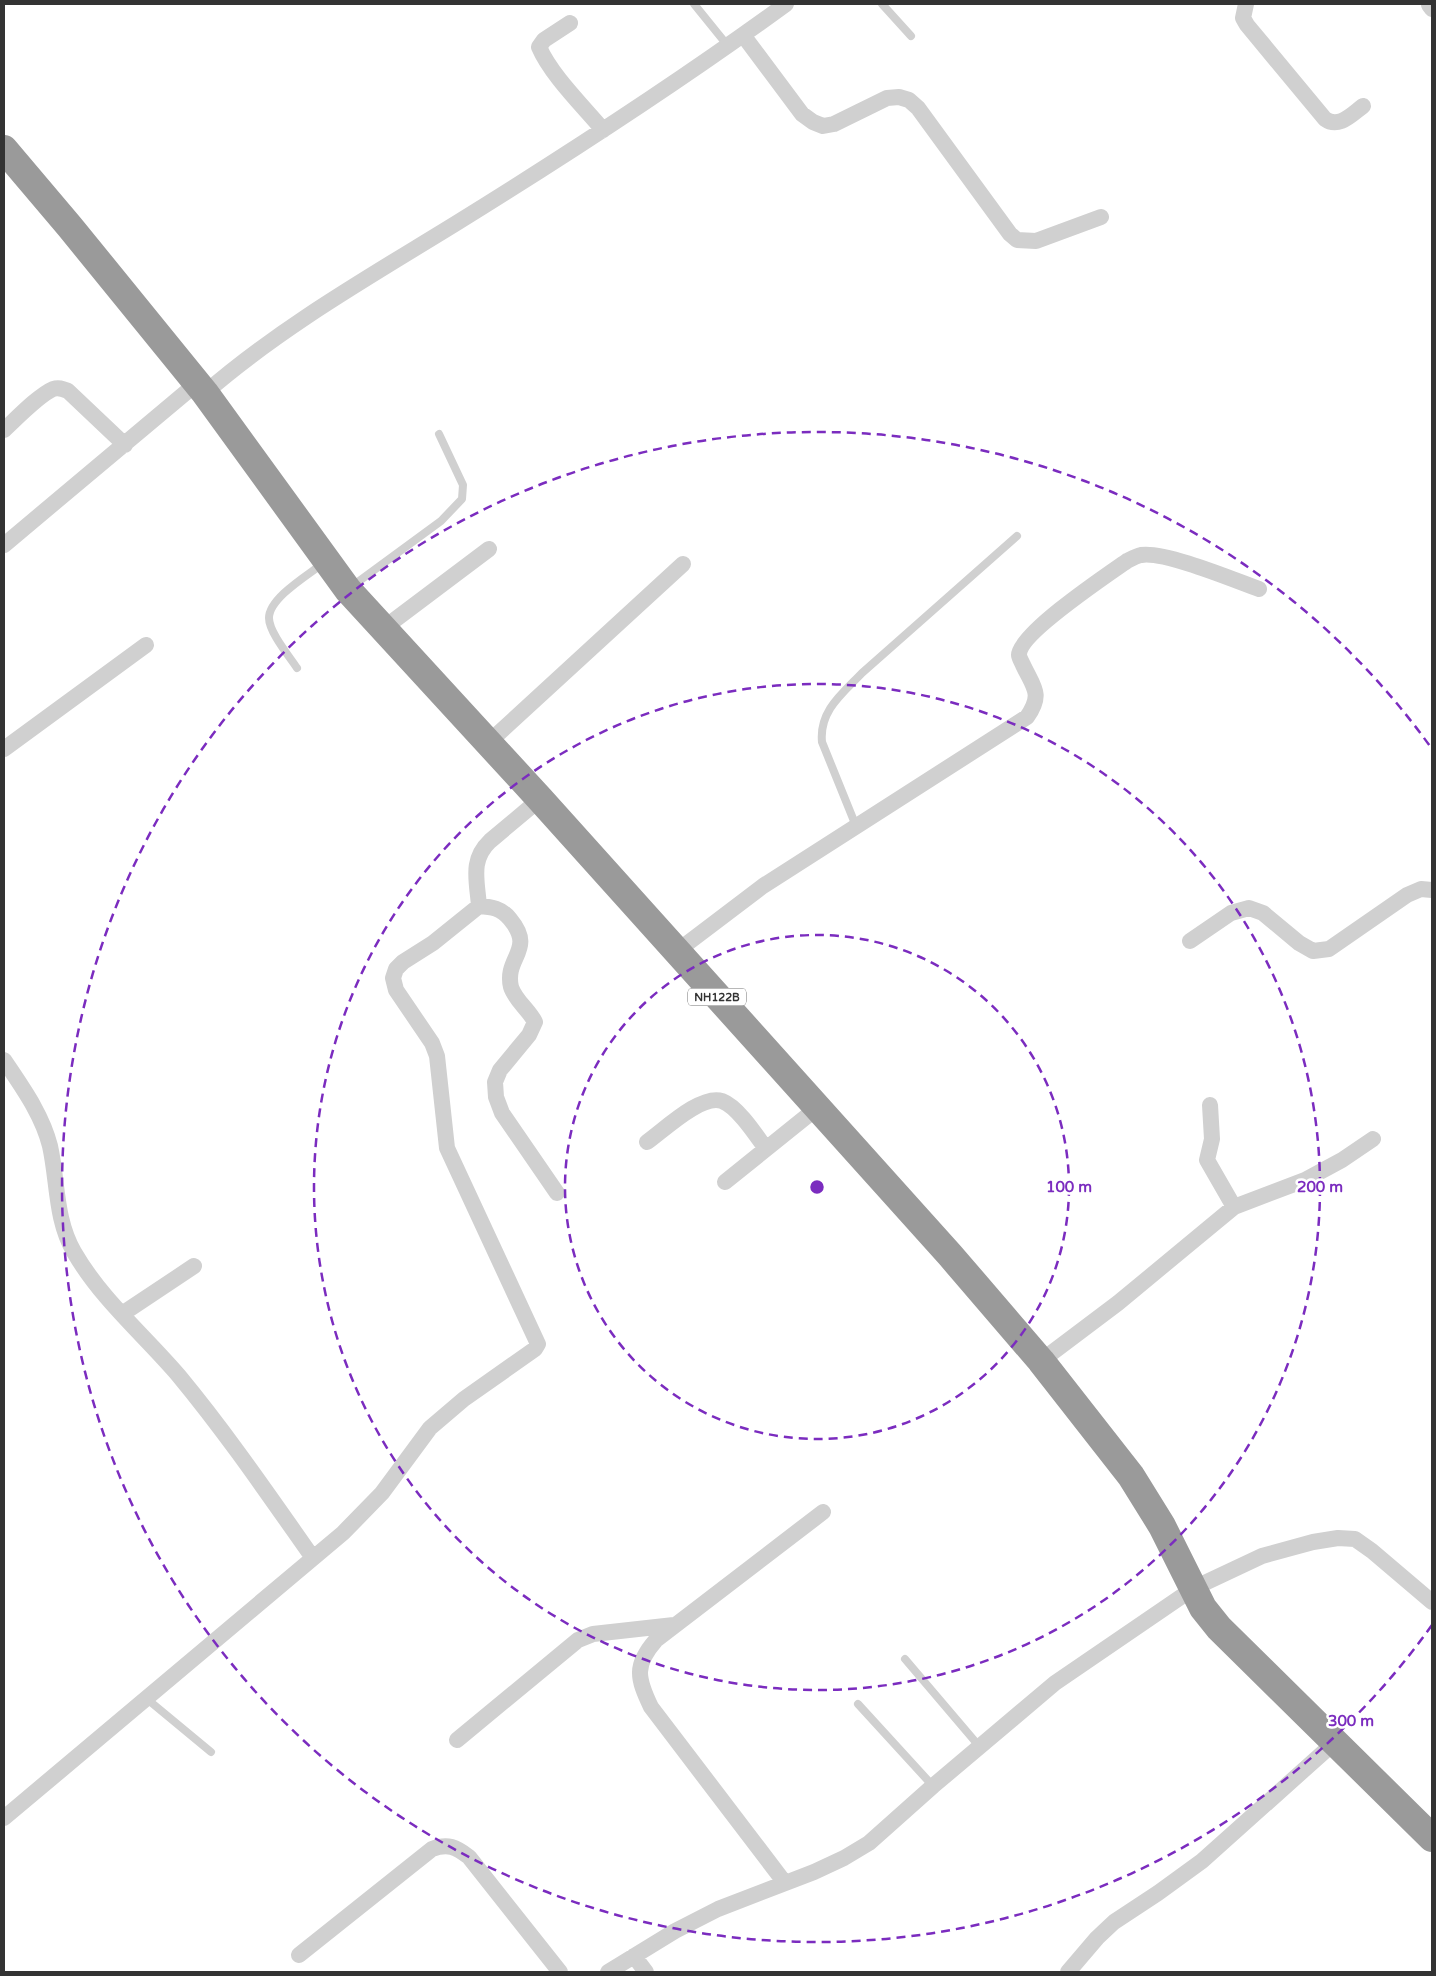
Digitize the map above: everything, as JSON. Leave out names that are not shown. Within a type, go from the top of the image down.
[{"type":"highway","name":"NH122B","points":[[4,149],[70,226],[200,388],[262,470],[348,590],[540,799],[950,1255],[1041,1360],[1131,1476],[1162,1526],[1204,1608],[1219,1628],[1432,1838]]},
{"type":"street","points":[[4,545],[125,445],[200,388],[291,326],[604,130],[728,46],[786,4]]},
{"type":"street","points":[[1246,4],[1244,18],[1247,25],[1325,119],[1330,123],[1337,123],[1363,106]]},
{"type":"street","points":[[570,23],[544,40],[539,47],[542,55],[569,90],[604,130]]},
{"type":"street","points":[[742,35],[802,114],[823,126],[834,124],[887,98],[899,96],[909,100],[918,108],[1010,234],[1017,240],[1036,240],[1101,217]]},
{"type":"street","points":[[4,430],[45,394],[54,389],[61,388],[68,391],[125,445]]},
{"type":"street","points":[[384,628],[489,549]]},
{"type":"street","points":[[676,952],[763,886],[1028,717],[1035,706],[1036,694],[1019,656],[1021,645],[1045,621],[1127,561],[1141,555],[1157,556],[1182,562],[1259,590]]},
{"type":"street","points":[[488,743],[683,564]]},
{"type":"street","points":[[4,749],[146,645]]},
{"type":"street","points":[[479,906],[475,864],[482,848],[540,799]]},
{"type":"street","points":[[1190,941],[1231,914],[1249,908],[1263,913],[1299,943],[1313,951],[1329,949],[1407,895],[1420,889],[1432,890]]},
{"type":"street","points":[[4,1818],[343,1533],[377,1499],[430,1428],[464,1399],[535,1349],[538,1344],[447,1148],[437,1056],[432,1043],[396,990],[393,978],[396,969],[403,962],[433,944],[479,906],[493,906],[500,910],[519,930],[520,944],[511,972],[512,987],[516,996],[531,1013],[536,1022],[530,1034],[500,1070],[495,1082],[496,1097],[502,1113],[557,1193]]},
{"type":"street","points":[[4,1060],[29,1098],[41,1122],[50,1146],[59,1213],[64,1231],[72,1250],[85,1271],[196,1397],[313,1558]]},
{"type":"street","points":[[647,1142],[698,1105],[709,1100],[722,1102],[734,1110],[766,1149]]},
{"type":"street","points":[[1210,1106],[1212,1139],[1207,1160],[1234,1207]]},
{"type":"street","points":[[725,1182],[817,1108]]},
{"type":"street","points":[[1041,1360],[1110,1309],[1234,1207],[1305,1180],[1342,1160],[1373,1139]]},
{"type":"street","points":[[122,1314],[194,1266]]},
{"type":"street","points":[[785,1883],[651,1707],[641,1686],[640,1668],[644,1653],[656,1640],[823,1512]]},
{"type":"street","points":[[608,1972],[675,1931],[718,1909],[844,1858],[869,1843],[979,1746],[1055,1683],[1194,1588],[1262,1556],[1313,1542],[1338,1538],[1355,1539],[1432,1602]]},
{"type":"street","points":[[457,1740],[578,1640],[593,1634],[674,1625]]},
{"type":"street","points":[[1068,1972],[1097,1938],[1114,1922],[1158,1894],[1202,1861],[1334,1742]]},
{"type":"street","points":[[299,1955],[432,1849],[443,1845],[455,1847],[469,1857],[560,1972]]},
{"type":"street","points":[[634,1956],[646,1972]]},
{"type":"lane","points":[[694,4],[728,46]]},
{"type":"lane","points":[[882,4],[911,36]]},
{"type":"lane","points":[[348,590],[441,521],[462,499],[463,485],[440,434]]},
{"type":"lane","points":[[856,826],[822,742],[821,730],[824,716],[839,696],[862,673],[1017,536]]},
{"type":"lane","points":[[297,668],[273,630],[269,618],[271,607],[281,596],[326,561]]},
{"type":"lane","points":[[905,1659],[979,1746]]},
{"type":"lane","points":[[146,1699],[211,1752]]},
{"type":"lane","points":[[858,1704],[933,1786]]}]
